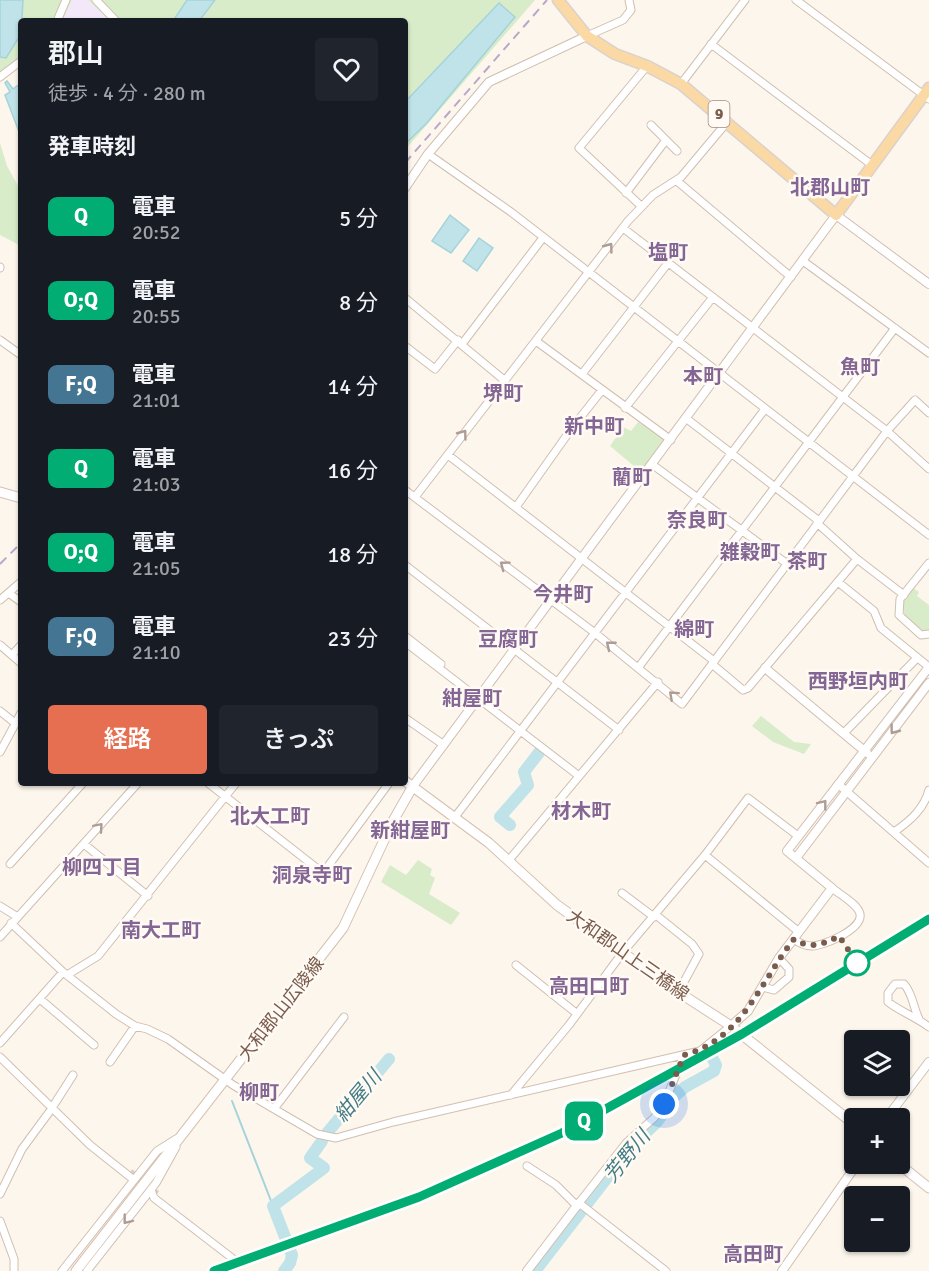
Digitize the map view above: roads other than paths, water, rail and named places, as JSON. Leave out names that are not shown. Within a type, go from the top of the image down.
[{"type":"main road","name":"9","points":[[558,0],[587,36],[615,54],[647,66],[681,84],[728,121],[836,215]]},
{"type":"main road","points":[[836,215],[927,94]]},
{"type":"main road","points":[[0,492],[18,497]]},
{"type":"main road","name":"大和郡山上三橋線","points":[[409,783],[509,860],[557,905],[731,1026],[844,1116]]},
{"type":"main road","name":"大和郡山広陵線","points":[[76,1271],[86,1266],[181,1136],[343,928],[408,786]]},
{"type":"main road","points":[[910,1173],[929,1188]]},
{"type":"street","points":[[58,18],[66,0]]},
{"type":"street","points":[[96,0],[113,18]]},
{"type":"street","points":[[408,184],[428,154],[489,82],[623,20],[632,10],[629,0]]},
{"type":"street","points":[[681,84],[745,0]]},
{"type":"street","points":[[796,0],[927,94]]},
{"type":"street","points":[[711,44],[872,165]]},
{"type":"street","points":[[0,77],[18,63]]},
{"type":"street","points":[[641,206],[579,148],[647,66]]},
{"type":"street","points":[[415,497],[641,206],[653,195],[677,182],[728,121]]},
{"type":"street","points":[[651,125],[677,151]]},
{"type":"street","points":[[626,193],[666,140]]},
{"type":"street","points":[[428,154],[511,212],[929,535]]},
{"type":"street","points":[[677,182],[791,277]]},
{"type":"street","points":[[409,783],[444,745],[836,215],[929,284]]},
{"type":"street","points":[[623,228],[844,397],[887,431],[929,469]]},
{"type":"street","points":[[408,348],[435,369],[460,342],[543,238]]},
{"type":"street","points":[[803,261],[929,353]]},
{"type":"street","points":[[582,374],[668,263]]},
{"type":"street","points":[[625,408],[713,297]]},
{"type":"street","points":[[408,300],[504,380]]},
{"type":"street","points":[[638,668],[810,444],[895,328]]},
{"type":"street","points":[[0,340],[18,353]]},
{"type":"street","points":[[536,341],[671,440]]},
{"type":"street","points":[[516,507],[602,390]]},
{"type":"street","points":[[408,492],[595,633],[658,682],[682,704],[887,431],[915,400],[929,412]]},
{"type":"street","points":[[455,817],[765,409]]},
{"type":"street","points":[[687,419],[777,487],[857,559],[904,594]]},
{"type":"street","points":[[448,455],[670,628],[743,690],[748,688],[857,559]]},
{"type":"street","points":[[653,465],[786,563]]},
{"type":"street","points":[[929,563],[904,594],[900,603],[901,619],[921,635],[929,634]]},
{"type":"street","points":[[408,567],[619,730]]},
{"type":"street","points":[[705,855],[809,946],[816,946],[851,930],[858,923],[860,916],[858,909],[787,851],[929,667],[881,628],[874,611],[838,582]]},
{"type":"street","points":[[0,600],[18,585]]},
{"type":"street","points":[[10,594],[18,600]]},
{"type":"street","points":[[408,638],[520,729],[537,746],[541,745],[579,776]]},
{"type":"street","points":[[408,644],[473,695],[479,697]]},
{"type":"street","points":[[0,645],[18,660]]},
{"type":"street","points":[[12,655],[18,648]]},
{"type":"street","points":[[844,733],[917,658]]},
{"type":"street","points":[[765,668],[872,757]]},
{"type":"street","points":[[509,860],[658,682]]},
{"type":"street","points":[[796,858],[929,683]]},
{"type":"street","points":[[0,711],[15,723]]},
{"type":"street","points":[[0,752],[18,718]]},
{"type":"street","points":[[408,720],[444,745]]},
{"type":"street","points":[[838,784],[929,863]]},
{"type":"street","points":[[10,864],[80,786]]},
{"type":"street","points":[[0,937],[16,916],[135,786]]},
{"type":"street","points":[[212,786],[323,873],[387,786]]},
{"type":"street","points":[[0,1043],[65,973],[98,956],[233,786]]},
{"type":"street","points":[[894,832],[908,823],[928,802],[929,789]]},
{"type":"street","points":[[511,1095],[623,952],[705,855],[748,798],[798,836]]},
{"type":"street","points":[[84,844],[148,896]]},
{"type":"street","points":[[11,923],[65,973],[135,1026],[168,1039],[225,1079],[317,1134],[336,1138],[393,1122],[700,1051],[748,1011],[779,958],[832,888]]},
{"type":"street","points":[[622,893],[692,944],[699,954],[679,992]]},
{"type":"street","points":[[0,906],[16,916]]},
{"type":"street","points":[[763,987],[774,990],[789,977],[789,969],[779,958]]},
{"type":"street","points":[[516,965],[576,1013]]},
{"type":"street","points":[[919,1019],[912,1006],[910,990],[904,984],[895,984],[888,993],[888,1002],[903,1014],[919,1019],[929,1027]]},
{"type":"street","points":[[40,999],[94,1045]]},
{"type":"street","points":[[274,1109],[344,1017]]},
{"type":"street","points":[[110,1062],[135,1026]]},
{"type":"street","points":[[526,1271],[627,1142],[654,1118],[664,1104],[684,1055]]},
{"type":"street","points":[[0,1057],[102,1154],[134,1180]]},
{"type":"street","points":[[894,1108],[929,1062]]},
{"type":"street","points":[[0,1194],[22,1149],[50,1112],[51,1106],[73,1075]]},
{"type":"street","points":[[63,1271],[157,1151],[181,1136]]},
{"type":"street","points":[[86,1266],[154,1192],[181,1136]]},
{"type":"street","points":[[102,1154],[108,1154],[130,1172]]},
{"type":"street","points":[[527,1166],[556,1185],[666,1271]]},
{"type":"street","points":[[782,1271],[850,1174]]},
{"type":"street","points":[[154,1192],[154,1198],[232,1258]]},
{"type":"street","points":[[0,1221],[14,1259],[14,1271]]},
{"type":"water","points":[[0,0],[23,0],[22,18],[18,18],[18,39],[6,58],[0,57]]},
{"type":"water","points":[[187,0],[215,0],[201,18],[175,18]]},
{"type":"water","points":[[499,3],[515,17],[426,124],[408,141],[408,99]]},
{"type":"water","points":[[7,81],[13,89],[18,85],[18,129],[5,95],[10,92],[5,83]]},
{"type":"water","points":[[450,215],[469,230],[451,253],[432,241]]},
{"type":"water","points":[[479,238],[493,248],[477,271],[463,261]]},
{"type":"waterway","name":"紺屋川","points":[[510,825],[500,817],[528,785],[524,772],[541,750]]},
{"type":"waterway","name":"芳野川","points":[[535,1271],[630,1148],[657,1122],[675,1096],[685,1087],[714,1071],[716,1065],[708,1050]]},
{"type":"waterway","name":"紺屋川","points":[[327,1133],[389,1059]]},
{"type":"waterway","points":[[232,1101],[273,1206]]},
{"type":"waterway","name":"紺屋川","points":[[284,1271],[292,1255],[273,1206],[324,1168],[310,1158],[322,1141]]},
{"type":"tunnel","points":[[130,1172],[157,1194]]},
{"type":"railway","points":[[408,160],[547,0]]},
{"type":"railway","points":[[0,564],[18,546]]},
{"type":"railway","points":[[214,1271],[419,1197],[562,1133],[742,1034],[929,919]]},
{"type":"train","name":"Q","points":[[214,1271],[419,1197],[562,1133],[742,1034],[929,919]]},
{"type":"district","name":"北郡山町","points":[[830,187]]},
{"type":"district","name":"塩町","points":[[668,252]]},
{"type":"district","name":"魚町","points":[[860,367]]},
{"type":"district","name":"本町","points":[[703,376]]},
{"type":"district","name":"堺町","points":[[503,393]]},
{"type":"district","name":"新中町","points":[[594,426]]},
{"type":"district","name":"藺町","points":[[632,477]]},
{"type":"district","name":"奈良町","points":[[697,520]]},
{"type":"district","name":"雑穀町","points":[[750,552]]},
{"type":"district","name":"茶町","points":[[807,561]]},
{"type":"district","name":"今井町","points":[[563,594]]},
{"type":"district","name":"綿町","points":[[694,629]]},
{"type":"district","name":"豆腐町","points":[[508,639]]},
{"type":"district","name":"西野垣内町","points":[[858,681]]},
{"type":"district","name":"紺屋町","points":[[472,698]]},
{"type":"district","name":"材木町","points":[[581,811]]},
{"type":"district","name":"北大工町","points":[[270,816]]},
{"type":"district","name":"新紺屋町","points":[[410,830]]},
{"type":"district","name":"柳四丁目","points":[[102,867]]},
{"type":"district","name":"洞泉寺町","points":[[312,875]]},
{"type":"district","name":"南大工町","points":[[161,930]]},
{"type":"district","name":"高田口町","points":[[589,986]]},
{"type":"district","name":"柳町","points":[[259,1092]]},
{"type":"district","name":"高田町","points":[[753,1254]]}]
